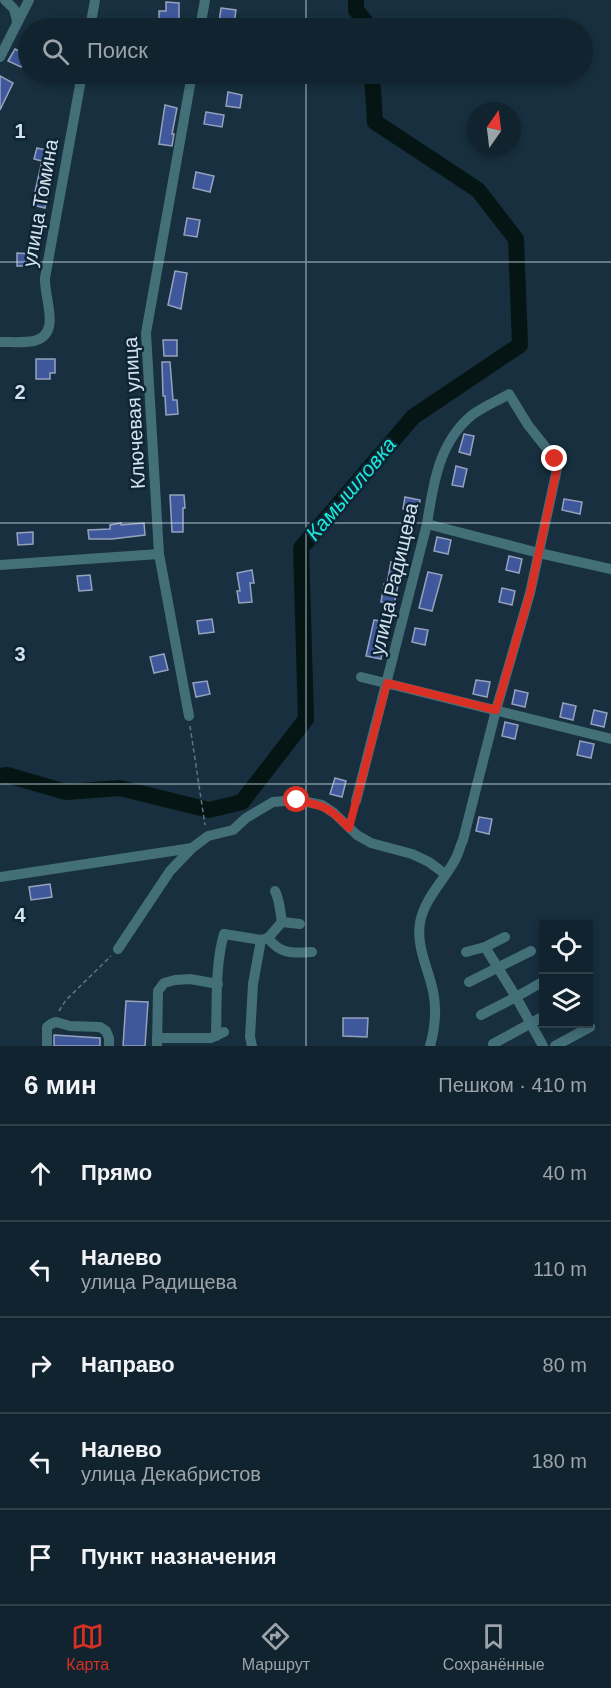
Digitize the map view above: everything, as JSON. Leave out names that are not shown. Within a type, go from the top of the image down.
[{"type":"street","points":[[0,57],[17,21],[14,9],[5,0]]},
{"type":"street","points":[[19,18],[28,0]]},
{"type":"street","points":[[92,18],[95,0]]},
{"type":"street","points":[[202,18],[205,0]]},
{"type":"street","name":"улица Томина","points":[[0,342],[32,342],[44,338],[49,330],[50,319],[44,288],[45,278],[80,84]]},
{"type":"street","name":"Ключевая улица","points":[[189,716],[159,554],[146,333],[190,84]]},
{"type":"street","name":"улица Радищева","points":[[356,801],[428,524],[433,484],[443,455],[452,438],[472,415],[508,394],[528,425],[555,459],[557,469],[539,553]]},
{"type":"street","points":[[428,524],[611,569]]},
{"type":"street","points":[[430,1046],[435,1004],[419,935],[422,913],[456,858],[463,840],[539,553]]},
{"type":"street","points":[[0,565],[159,554]]},
{"type":"street","points":[[361,677],[611,739]]},
{"type":"street","points":[[118,949],[170,871],[192,848],[208,836],[232,830],[246,818],[273,802],[297,800],[322,806],[334,813],[357,836],[371,843],[412,854],[429,862],[445,874]]},
{"type":"street","points":[[0,877],[192,848]]},
{"type":"street","points":[[275,891],[279,899],[282,922]]},
{"type":"street","points":[[282,922],[300,924]]},
{"type":"street","points":[[252,1046],[250,1038],[253,984],[265,939],[282,922]]},
{"type":"street","points":[[218,984],[190,980],[164,983],[158,991],[157,1042],[211,1038],[220,1034],[218,984],[221,942],[224,934],[265,939],[290,953],[312,952]]},
{"type":"street","points":[[466,952],[485,947],[505,937]]},
{"type":"street","points":[[485,947],[532,1023],[543,1046]]},
{"type":"street","points":[[469,982],[531,951]]},
{"type":"street","points":[[481,1015],[539,983]]},
{"type":"street","points":[[493,1044],[539,1019]]},
{"type":"street","points":[[47,1046],[47,1027],[57,1022],[70,1026],[99,1027],[106,1031],[109,1046]]},
{"type":"street","points":[[555,1046],[588,1028]]},
{"type":"path","points":[[189,716],[204,823]]},
{"type":"path","points":[[51,1024],[66,1000],[118,949]]},
{"type":"building","points":[[166,2],[179,3],[179,18],[159,18],[159,11],[166,11]]},
{"type":"building","points":[[221,8],[236,10],[235,18],[220,18]]},
{"type":"building","points":[[15,49],[18,50],[18,66],[8,61]]},
{"type":"building","points":[[0,76],[13,83],[0,110]]},
{"type":"building","points":[[228,92],[242,95],[240,108],[226,106]]},
{"type":"building","points":[[165,105],[177,108],[172,146],[159,144]]},
{"type":"building","points":[[206,112],[224,115],[222,127],[204,124]]},
{"type":"building","points":[[37,148],[56,152],[45,208],[32,205],[42,161],[34,159]]},
{"type":"building","points":[[196,172],[214,176],[210,192],[193,188]]},
{"type":"building","points":[[187,218],[200,220],[197,237],[184,235]]},
{"type":"building","points":[[17,253],[32,254],[32,266],[17,266]]},
{"type":"building","points":[[175,271],[187,273],[181,309],[168,305]]},
{"type":"building","points":[[163,340],[177,340],[177,356],[164,356]]},
{"type":"building","points":[[36,359],[55,359],[55,373],[50,373],[50,379],[36,379]]},
{"type":"building","points":[[162,362],[170,362],[173,400],[177,400],[178,414],[166,415]]},
{"type":"building","points":[[464,434],[474,436],[470,455],[459,452]]},
{"type":"building","points":[[456,466],[467,469],[463,487],[452,485]]},
{"type":"building","points":[[170,495],[184,495],[183,532],[172,532]]},
{"type":"building","points":[[405,497],[420,500],[418,512],[403,509]]},
{"type":"building","points":[[564,499],[582,502],[580,514],[562,510]]},
{"type":"building","points":[[121,523],[121,525],[144,523],[145,535],[89,539],[88,530],[110,529],[110,525]]},
{"type":"building","points":[[33,532],[33,544],[18,545],[17,533]]},
{"type":"building","points":[[437,537],[451,540],[448,554],[434,551]]},
{"type":"building","points":[[509,556],[522,559],[519,573],[506,570]]},
{"type":"building","points":[[391,562],[405,565],[402,580],[399,580],[394,605],[381,602]]},
{"type":"building","points":[[252,570],[254,583],[250,583],[252,602],[239,603],[237,573]]},
{"type":"building","points":[[428,572],[442,575],[432,611],[419,608]]},
{"type":"building","points":[[90,575],[92,590],[79,591],[77,576]]},
{"type":"building","points":[[502,588],[515,591],[512,605],[499,602]]},
{"type":"building","points":[[212,619],[214,632],[199,634],[197,621]]},
{"type":"building","points":[[374,620],[388,622],[381,659],[366,656]]},
{"type":"building","points":[[415,628],[428,630],[425,645],[412,642]]},
{"type":"building","points":[[164,654],[168,670],[154,673],[150,657]]},
{"type":"building","points":[[476,680],[490,682],[487,697],[473,694]]},
{"type":"building","points":[[207,681],[210,694],[196,697],[193,683]]},
{"type":"building","points":[[515,690],[528,693],[525,707],[512,704]]},
{"type":"building","points":[[563,703],[576,706],[573,720],[560,717]]},
{"type":"building","points":[[594,710],[607,713],[604,727],[591,724]]},
{"type":"building","points":[[505,722],[518,725],[515,739],[502,736]]},
{"type":"building","points":[[580,741],[594,744],[591,758],[577,755]]},
{"type":"building","points":[[335,778],[346,781],[342,797],[330,794]]},
{"type":"building","points":[[479,817],[492,819],[489,834],[476,831]]},
{"type":"building","points":[[50,884],[52,897],[31,900],[29,887]]},
{"type":"building","points":[[126,1001],[148,1002],[145,1046],[123,1046]]},
{"type":"building","points":[[343,1018],[368,1018],[367,1037],[343,1036]]},
{"type":"building","points":[[54,1035],[100,1038],[100,1046],[54,1046]]},
{"type":"waterway","name":"Камышловка","points":[[356,0],[356,10],[362,18]]},
{"type":"waterway","name":"Камышловка","points":[[0,776],[7,775],[66,792],[120,788],[209,810],[242,802],[306,719],[301,548],[413,417],[520,345],[516,239],[478,190],[375,122],[373,84]]},
{"type":"route","points":[[297,800],[322,806],[334,813],[349,828],[387,683],[496,710],[530,593],[557,469],[555,459]]}]
